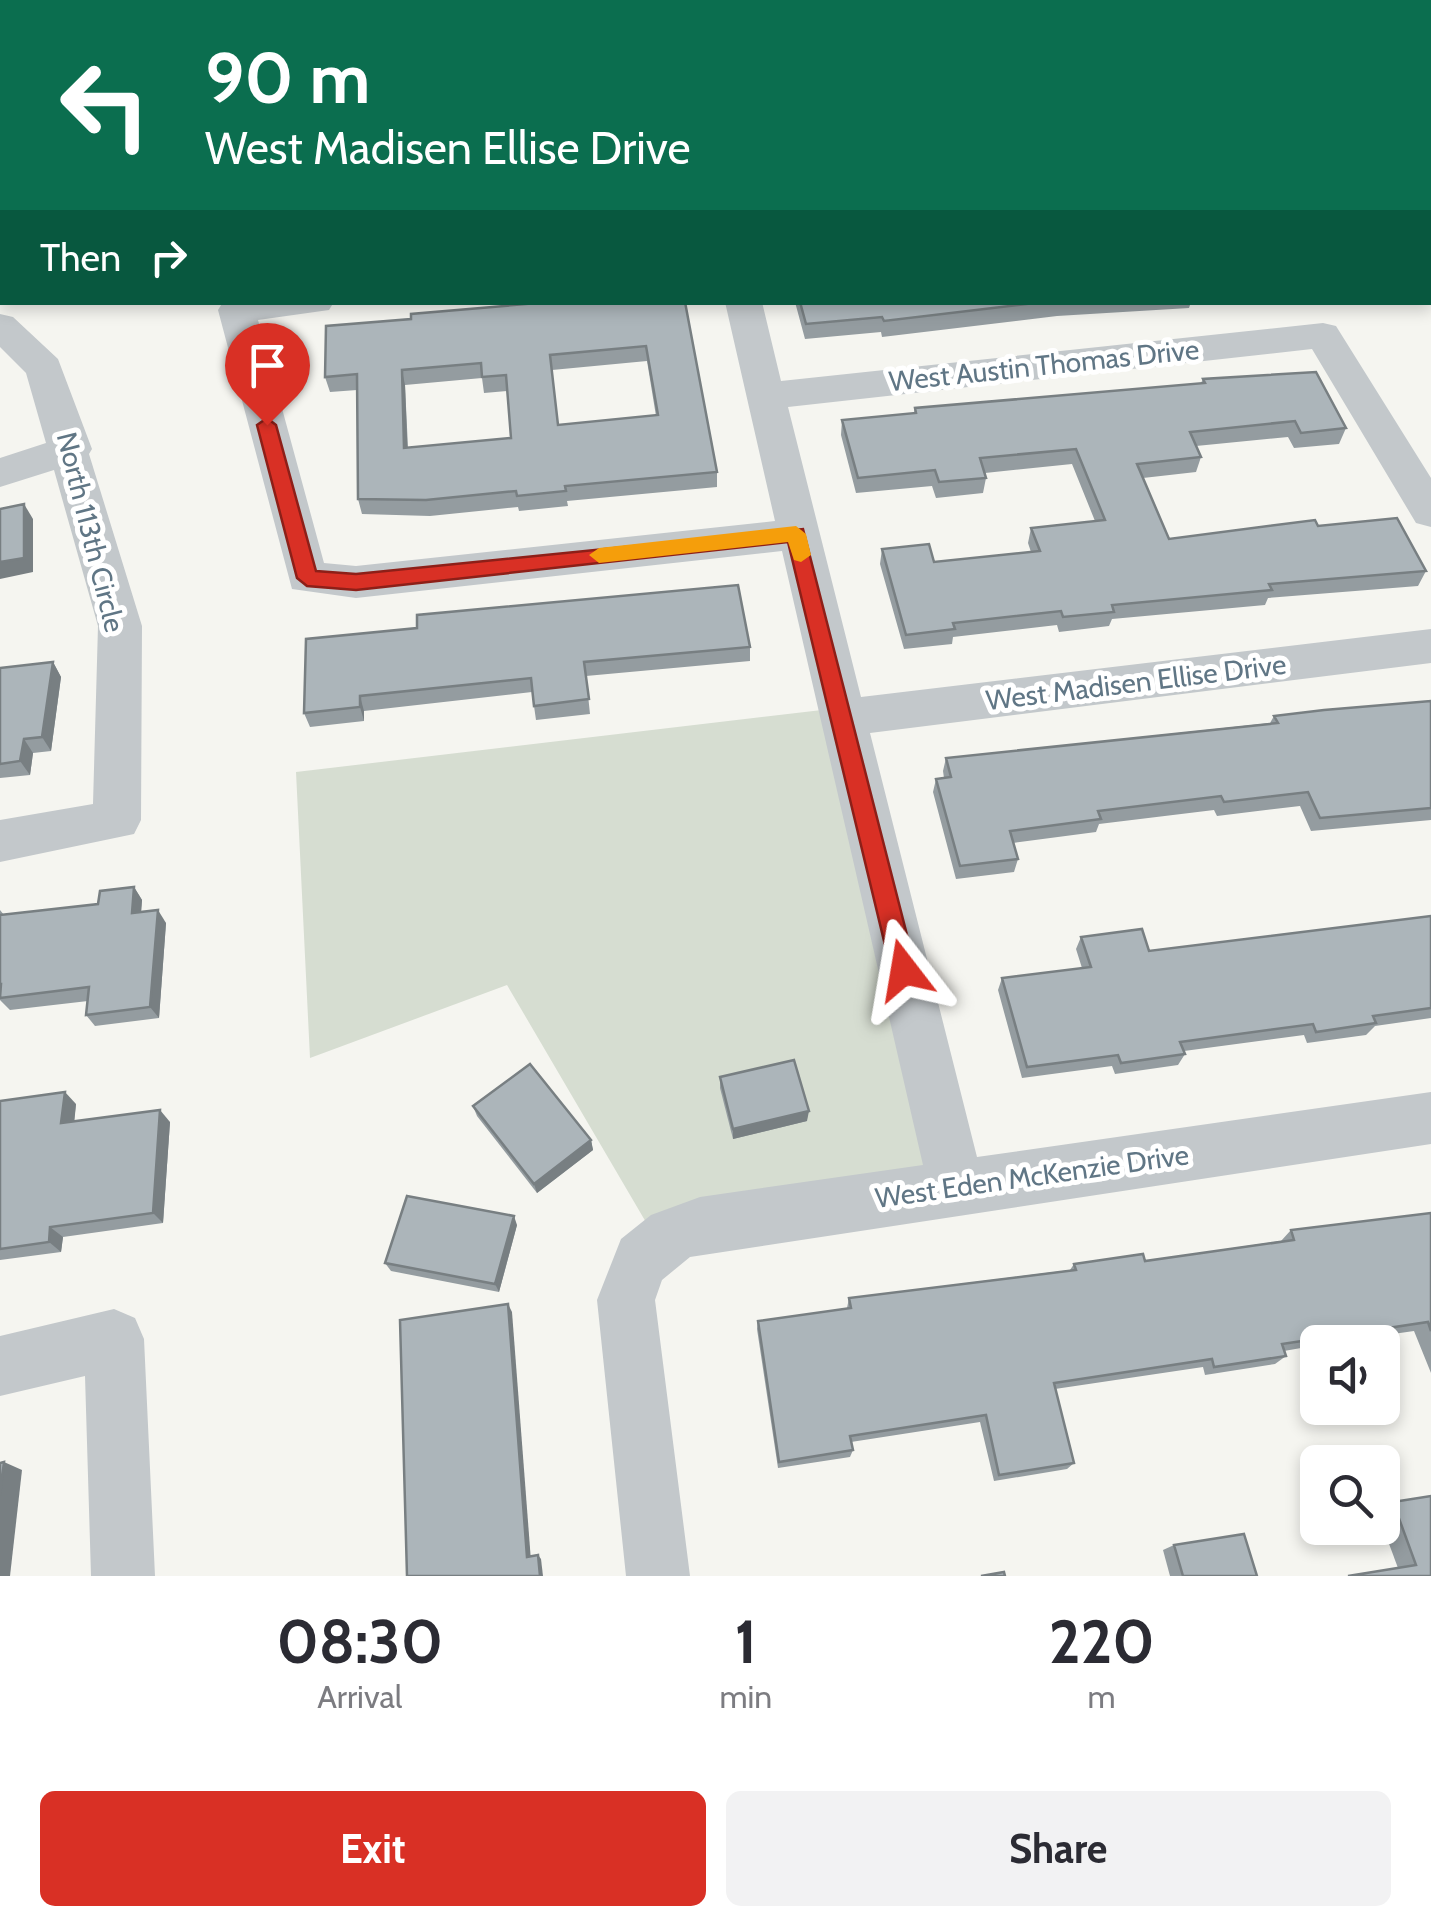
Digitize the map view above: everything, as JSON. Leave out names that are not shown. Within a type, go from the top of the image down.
[{"type":"street","points":[[286,305],[236,310],[307,578],[356,582],[796,534]]},
{"type":"street","points":[[744,305],[956,1187]]},
{"type":"street","name":"North 113th Circle","points":[[0,326],[44,368],[72,448],[120,626],[116,820],[0,841]]},
{"type":"street","name":"West Austin Thomas Drive","points":[[766,396],[1323,335],[1431,512]]},
{"type":"street","points":[[0,473],[72,448]]},
{"type":"street","name":"West Madisen Ellise Drive","points":[[842,718],[1431,646]]},
{"type":"street","name":"West Eden McKenzie Drive","points":[[658,1576],[626,1300],[630,1278],[642,1256],[657,1241],[700,1226],[1431,1118]]},
{"type":"street","points":[[0,1366],[114,1339],[123,1576]]},
{"type":"shaded area","points":[[839,708],[956,1187],[657,1241],[507,985],[310,1058],[296,772]]},
{"type":"building","points":[[514,305],[686,305],[717,472],[565,486],[566,491],[517,496],[516,491],[426,500],[358,499],[357,374],[325,377],[326,326],[411,319],[411,314]],"holes":[[[646,346],[658,415],[558,425],[550,355]],[[481,363],[482,377],[506,375],[511,438],[404,448],[402,370]]]},
{"type":"building","points":[[801,305],[1018,305],[884,321],[882,317],[806,324]]},
{"type":"building","points":[[1316,372],[1346,428],[1301,433],[1295,421],[1190,432],[1201,457],[1137,464],[1169,539],[1315,520],[1318,526],[1397,518],[1426,571],[1269,584],[1272,590],[1112,605],[1114,612],[1063,617],[1061,611],[953,623],[955,629],[906,635],[882,549],[929,544],[934,562],[1040,551],[1031,528],[1105,520],[1076,449],[980,458],[986,478],[939,482],[935,470],[858,478],[842,420],[916,413],[915,408],[1205,383],[1203,379]]},
{"type":"building","points":[[24,504],[24,558],[0,562],[0,509]]},
{"type":"building","points":[[738,585],[750,647],[584,662],[589,699],[534,706],[531,678],[360,696],[360,707],[304,713],[306,639],[417,628],[417,615]]},
{"type":"building","points":[[53,662],[42,737],[24,739],[20,761],[0,764],[0,668]]},
{"type":"building","points":[[1431,701],[1431,808],[1320,818],[1308,792],[1224,802],[1221,796],[1098,811],[1101,819],[1010,831],[1018,859],[960,866],[936,779],[951,777],[946,758],[1278,723],[1274,716]]},
{"type":"building","points":[[134,887],[132,913],[158,910],[150,1007],[86,1015],[89,987],[0,998],[0,915],[98,904],[100,891]]},
{"type":"building","points":[[1431,916],[1431,1008],[1373,1016],[1376,1023],[1316,1032],[1313,1024],[1180,1042],[1185,1054],[1121,1063],[1118,1055],[1027,1067],[1002,978],[1091,967],[1081,937],[1142,929],[1149,951]]},
{"type":"building","points":[[794,1060],[809,1111],[733,1129],[720,1077]]},
{"type":"building","points":[[530,1064],[591,1140],[534,1184],[473,1106]]},
{"type":"building","points":[[65,1092],[61,1123],[160,1110],[153,1213],[50,1227],[49,1242],[0,1249],[0,1101]]},
{"type":"building","points":[[407,1196],[514,1216],[495,1284],[385,1263]]},
{"type":"building","points":[[1431,1213],[1431,1331],[1428,1322],[1400,1326],[1300,1325],[1300,1341],[1282,1344],[1286,1356],[1214,1367],[1212,1359],[1054,1383],[1074,1463],[999,1475],[986,1415],[850,1436],[853,1450],[779,1462],[758,1321],[851,1308],[849,1298],[1076,1270],[1074,1264],[1143,1254],[1145,1261],[1294,1240],[1291,1230]]},
{"type":"building","points":[[508,1304],[527,1557],[538,1555],[540,1576],[407,1576],[400,1320]]},
{"type":"building","points":[[4,1462],[0,1495],[0,1463]]},
{"type":"building","points":[[1431,1496],[1431,1576],[1348,1576],[1416,1565],[1400,1521],[1400,1501]]},
{"type":"building","points":[[1244,1534],[1257,1576],[1183,1576],[1174,1545]]},
{"type":"slow traffic","points":[[599,555],[796,534],[801,555]]},
{"type":"route","points":[[267,425],[307,578],[356,582],[796,534],[904,970]]}]
